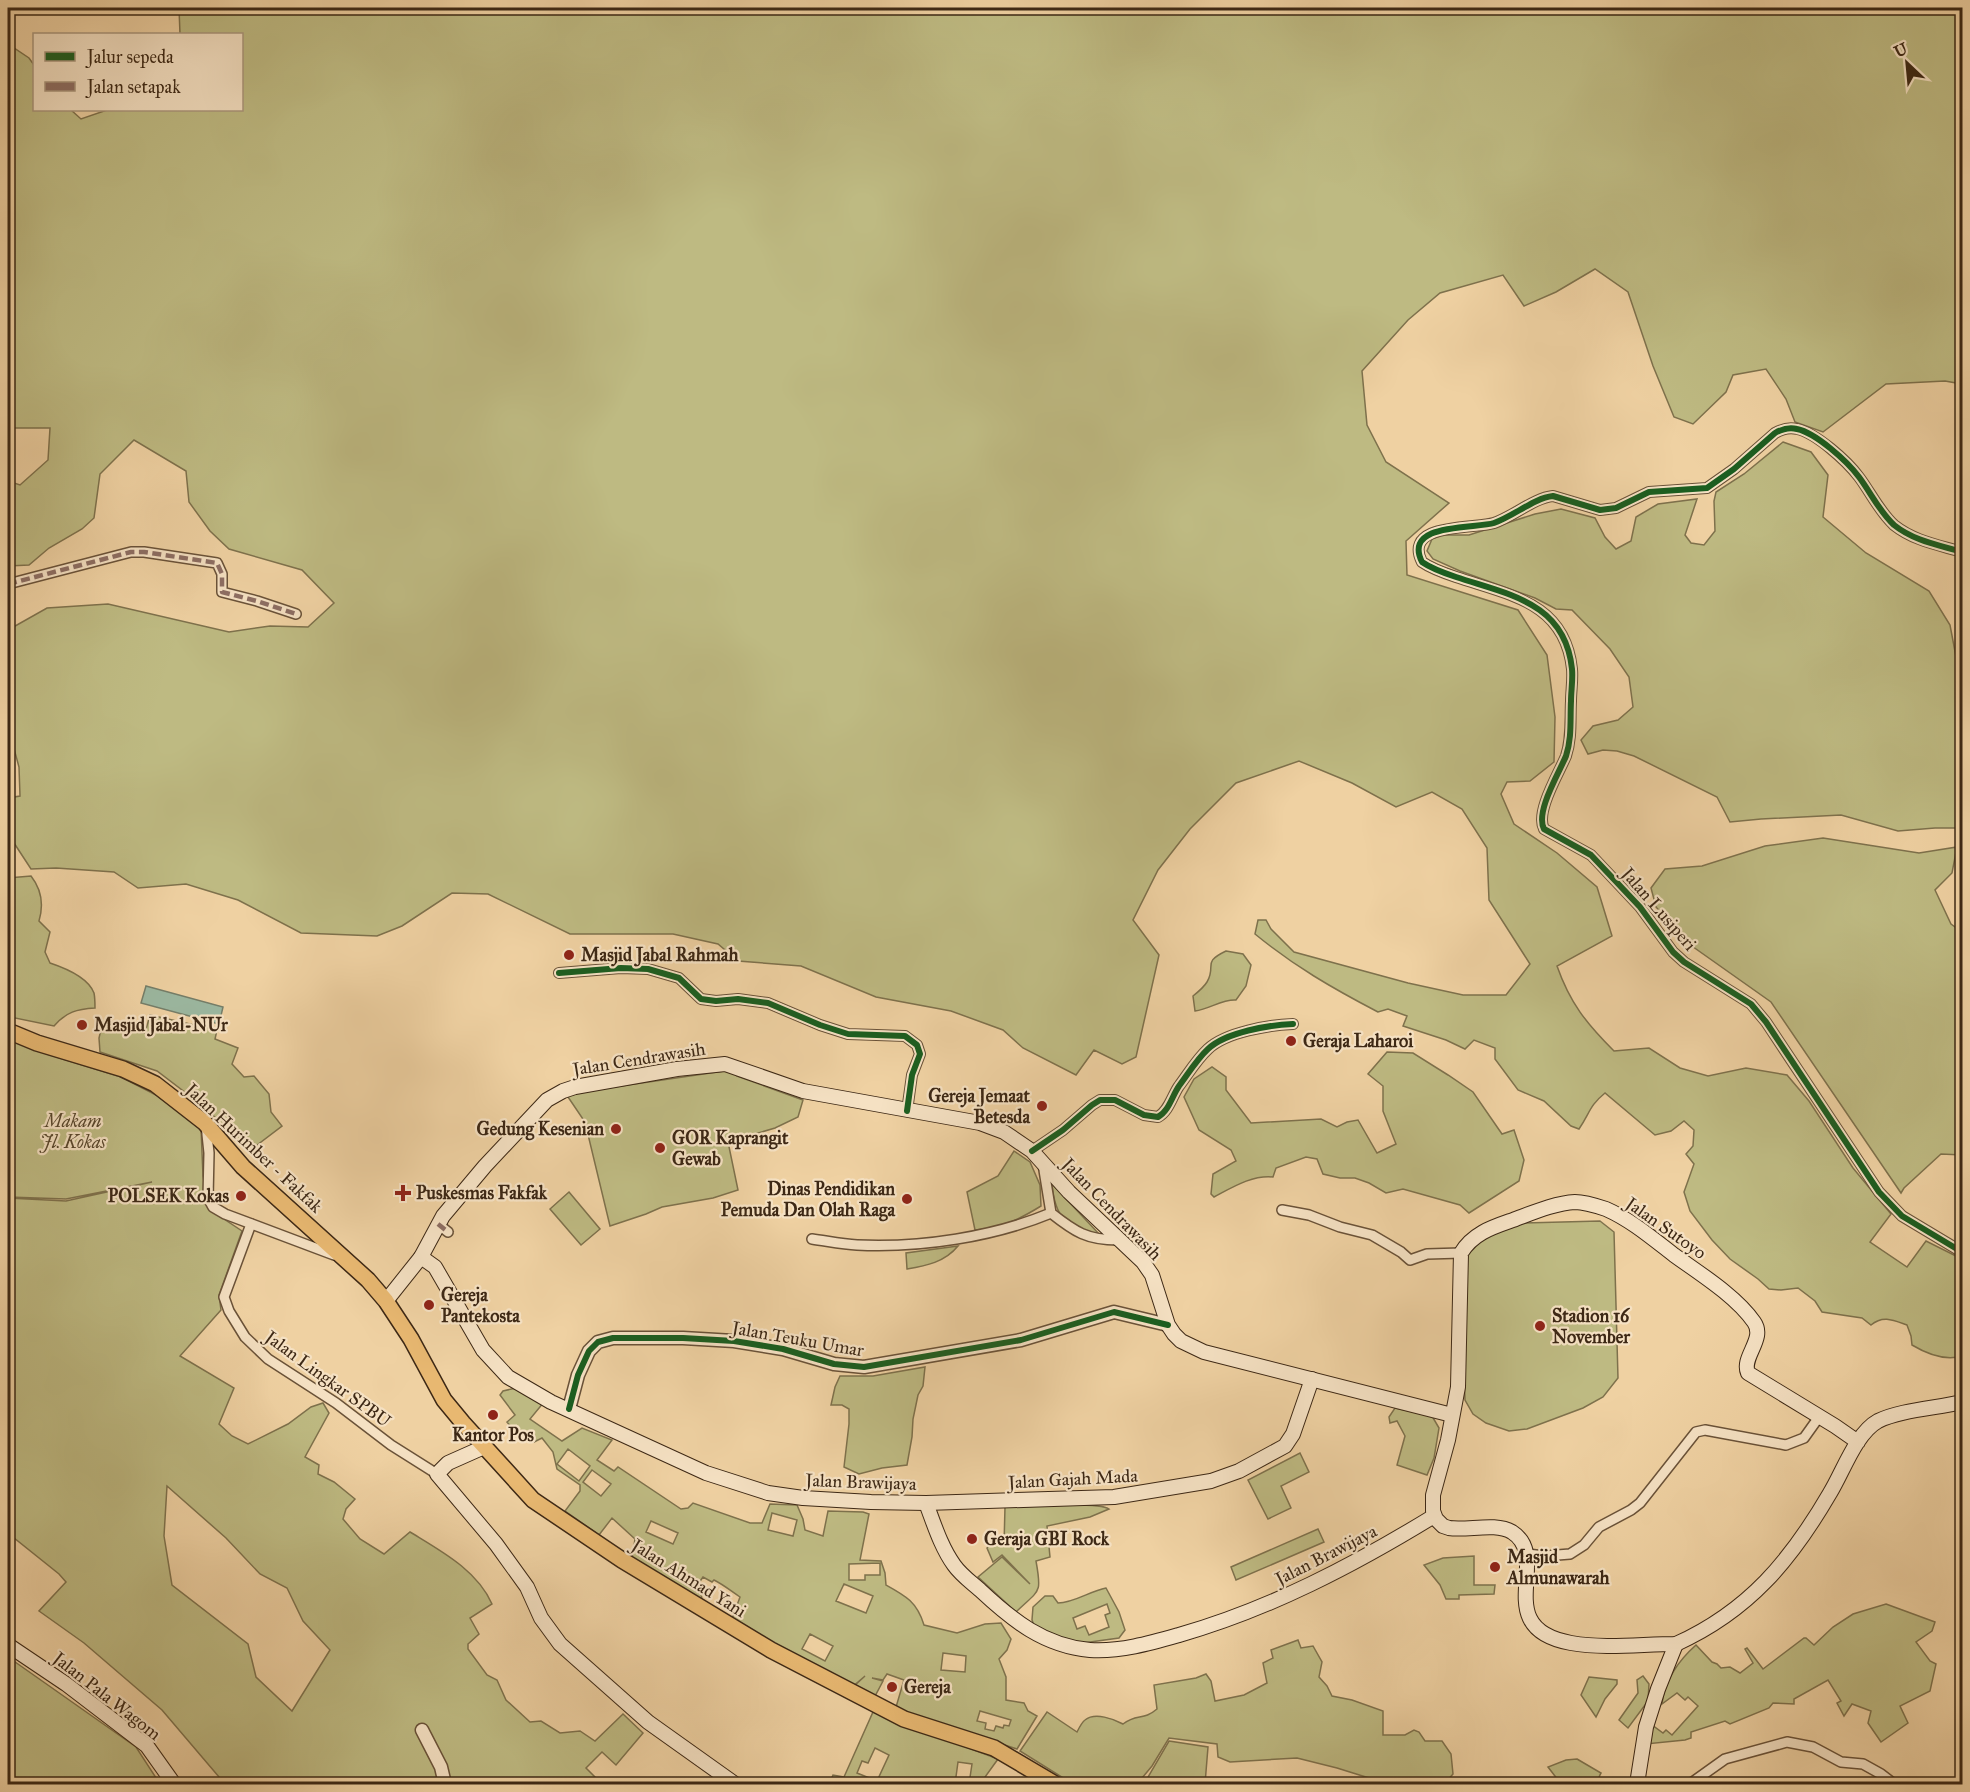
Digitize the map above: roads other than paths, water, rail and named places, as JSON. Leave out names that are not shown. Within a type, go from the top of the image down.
[{"type":"main road","name":"Jalan Hurimber - Fakfak","points":[[8,1031],[37,1043],[123,1069],[156,1084],[206,1123],[243,1167],[368,1280],[386,1301]]},
{"type":"main road","name":"Jalan Cendrawasih","points":[[386,1301],[443,1228],[484,1166],[547,1100],[562,1091],[575,1087],[677,1069],[725,1064],[803,1091],[980,1124],[1004,1132],[1032,1151],[1068,1192],[1143,1263],[1152,1275],[1168,1325],[1180,1341],[1204,1352],[1452,1415]]},
{"type":"main road","name":"Jalan Sutoyo","points":[[1461,1253],[1467,1243],[1478,1235],[1544,1210],[1575,1202],[1606,1210],[1639,1228],[1745,1310],[1757,1329],[1755,1346],[1746,1372],[1858,1442]]},
{"type":"main road","points":[[1461,1253],[1458,1387],[1448,1440],[1433,1495],[1434,1516],[1443,1526],[1449,1528],[1497,1528],[1508,1530],[1519,1538],[1527,1554],[1525,1606],[1532,1622],[1544,1633],[1571,1643],[1676,1644],[1736,1609],[1766,1583],[1812,1522],[1869,1427],[1891,1416],[1962,1402]]},
{"type":"main road","name":"Jalan Brawijaya","points":[[421,1257],[430,1262],[440,1273],[471,1332],[494,1364],[508,1377],[551,1401],[706,1473],[768,1493],[803,1498],[926,1503],[943,1545],[955,1566],[1013,1620],[1037,1636],[1060,1644],[1090,1650],[1126,1648],[1164,1639],[1255,1609],[1324,1578],[1434,1516]]},
{"type":"main road","name":"Jalan Ahmad Yani","points":[[386,1301],[411,1339],[444,1400],[527,1494],[549,1511],[621,1560],[750,1638],[904,1719],[994,1748],[1055,1785]]},
{"type":"main road","name":"Jalan Gajah Mada","points":[[926,1503],[1114,1497],[1170,1489],[1222,1477],[1239,1471],[1285,1446],[1293,1434],[1312,1379]]},
{"type":"main road","points":[[484,1447],[448,1463],[437,1474],[508,1561],[530,1592],[546,1626],[560,1644],[648,1722],[735,1785]]},
{"type":"main road","points":[[1637,1785],[1646,1727],[1676,1644]]},
{"type":"main road","name":"Jalan Pala Wagom","points":[[8,1645],[66,1684],[147,1746],[174,1785]]},
{"type":"street","name":"Jalan Lusiperi","points":[[1962,552],[1921,540],[1899,528],[1879,508],[1859,477],[1842,459],[1820,442],[1795,428],[1782,429],[1775,433],[1734,469],[1707,488],[1649,492],[1616,508],[1600,510],[1547,496],[1518,513],[1492,524],[1437,530],[1424,538],[1419,551],[1424,564],[1439,571],[1523,599],[1546,614],[1564,638],[1572,672],[1570,741],[1546,802],[1542,820],[1544,829],[1591,855],[1640,907],[1665,943],[1684,962],[1752,1004],[1879,1192],[1902,1216],[1962,1252]]},
{"type":"street","points":[[8,584],[131,552],[144,552],[217,563],[222,574],[222,592],[296,615]]},
{"type":"street","points":[[559,973],[621,968],[648,969],[679,978],[701,999],[719,1001],[738,999],[768,1003],[848,1034],[905,1036],[917,1046],[920,1054],[912,1075],[907,1111]]},
{"type":"street","points":[[1032,1151],[1100,1100],[1114,1100],[1144,1115],[1158,1117],[1165,1112],[1190,1070],[1210,1047],[1242,1033],[1263,1027],[1293,1024]]},
{"type":"street","points":[[206,1123],[209,1153],[208,1198],[217,1210],[345,1259]]},
{"type":"street","points":[[1043,1164],[1051,1213],[1080,1234],[1094,1239],[1118,1240]]},
{"type":"street","points":[[1282,1210],[1309,1215],[1340,1227],[1372,1234],[1410,1260],[1427,1254],[1461,1253]]},
{"type":"street","points":[[812,1239],[857,1245],[931,1242],[1009,1228],[1051,1213]]},
{"type":"street","name":"Jalan Lingkar SPBU","points":[[251,1224],[224,1297],[229,1311],[252,1346],[336,1403],[398,1450],[437,1474]]},
{"type":"street","name":"Jalan Teuku Umar","points":[[569,1409],[578,1375],[589,1351],[598,1342],[613,1338],[734,1341],[783,1349],[834,1364],[864,1368],[1021,1340],[1114,1312],[1168,1325]]},
{"type":"street","points":[[1527,1554],[1564,1556],[1584,1545],[1599,1527],[1640,1503],[1696,1432],[1705,1430],[1786,1445],[1804,1438],[1819,1417]]},
{"type":"street","points":[[422,1730],[441,1767],[445,1785]]},
{"type":"street","points":[[1690,1785],[1725,1759],[1787,1742],[1814,1747],[1841,1762],[1863,1764],[1881,1774],[1894,1785]]},
{"type":"place","name":"Masjid Jabal Rahmah","points":[[569,955]]},
{"type":"place","name":"Masjid Jabal-NUr","points":[[82,1025]]},
{"type":"place","name":"Geraja Laharoi","points":[[1291,1041]]},
{"type":"place","name":"Gereja Jemaat Betesda","points":[[1042,1106]]},
{"type":"place","name":"Gedung Kesenian","points":[[616,1129]]},
{"type":"place","name":"GOR Kaprangit Gewab","points":[[660,1148]]},
{"type":"place","name":"Puskesmas Fakfak","points":[[403,1193]]},
{"type":"place","name":"POLSEK Kokas","points":[[241,1196]]},
{"type":"place","name":"Dinas Pendidikan Pemuda Dan Olah Raga","points":[[907,1199]]},
{"type":"place","name":"Gereja Pantekosta","points":[[429,1305]]},
{"type":"place","name":"Stadion 16 November","points":[[1540,1326]]},
{"type":"place","name":"Kantor Pos","points":[[493,1415]]},
{"type":"place","name":"Geraja GBI Rock","points":[[972,1539]]},
{"type":"place","name":"Masjid Almunawarah","points":[[1495,1567]]},
{"type":"place","name":"Gereja","points":[[892,1687]]},
{"type":"park label","name":"Makam Jl. Kokas","points":[[73,1131]]}]
